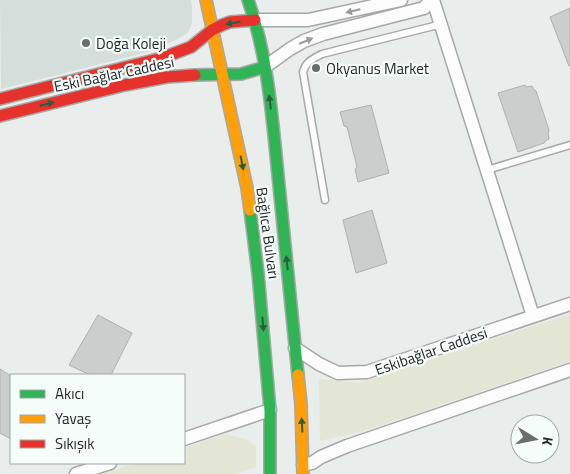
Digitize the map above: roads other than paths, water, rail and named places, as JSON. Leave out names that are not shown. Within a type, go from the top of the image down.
[{"type":"main road","name":"Bağlıca Bulvarı","points":[[206,0],[247,188],[258,273],[270,410],[270,474]]},
{"type":"main road","name":"Bağlıca Bulvarı","points":[[248,0],[255,20],[265,67],[273,127],[301,404],[303,470]]},
{"type":"main road","points":[[0,99],[162,58],[191,47],[212,30],[230,22],[255,20]]},
{"type":"main road","name":"Eski Bağlar Caddesi","points":[[0,116],[96,92],[167,77],[189,74],[223,75],[254,72],[265,67]]},
{"type":"street","points":[[255,20],[308,20],[401,0]]},
{"type":"street","points":[[265,67],[304,41],[322,34],[424,8],[432,0],[442,24],[533,316]]},
{"type":"street","name":"Eskibağlar Caddesi","points":[[295,348],[338,374],[367,372],[570,304]]},
{"type":"street","points":[[303,470],[321,457],[346,446],[569,374]]},
{"type":"street","points":[[185,438],[270,410]]},
{"type":"street","points":[[76,474],[107,464]]},
{"type":"lane","points":[[325,200],[303,72],[305,66],[310,60],[322,54],[442,24]]},
{"type":"lane","points":[[487,170],[570,145]]},
{"type":"place","name":"Doğa Koleji","points":[[86,43]]},
{"type":"place","name":"Okyanus Market","points":[[316,68]]}]
